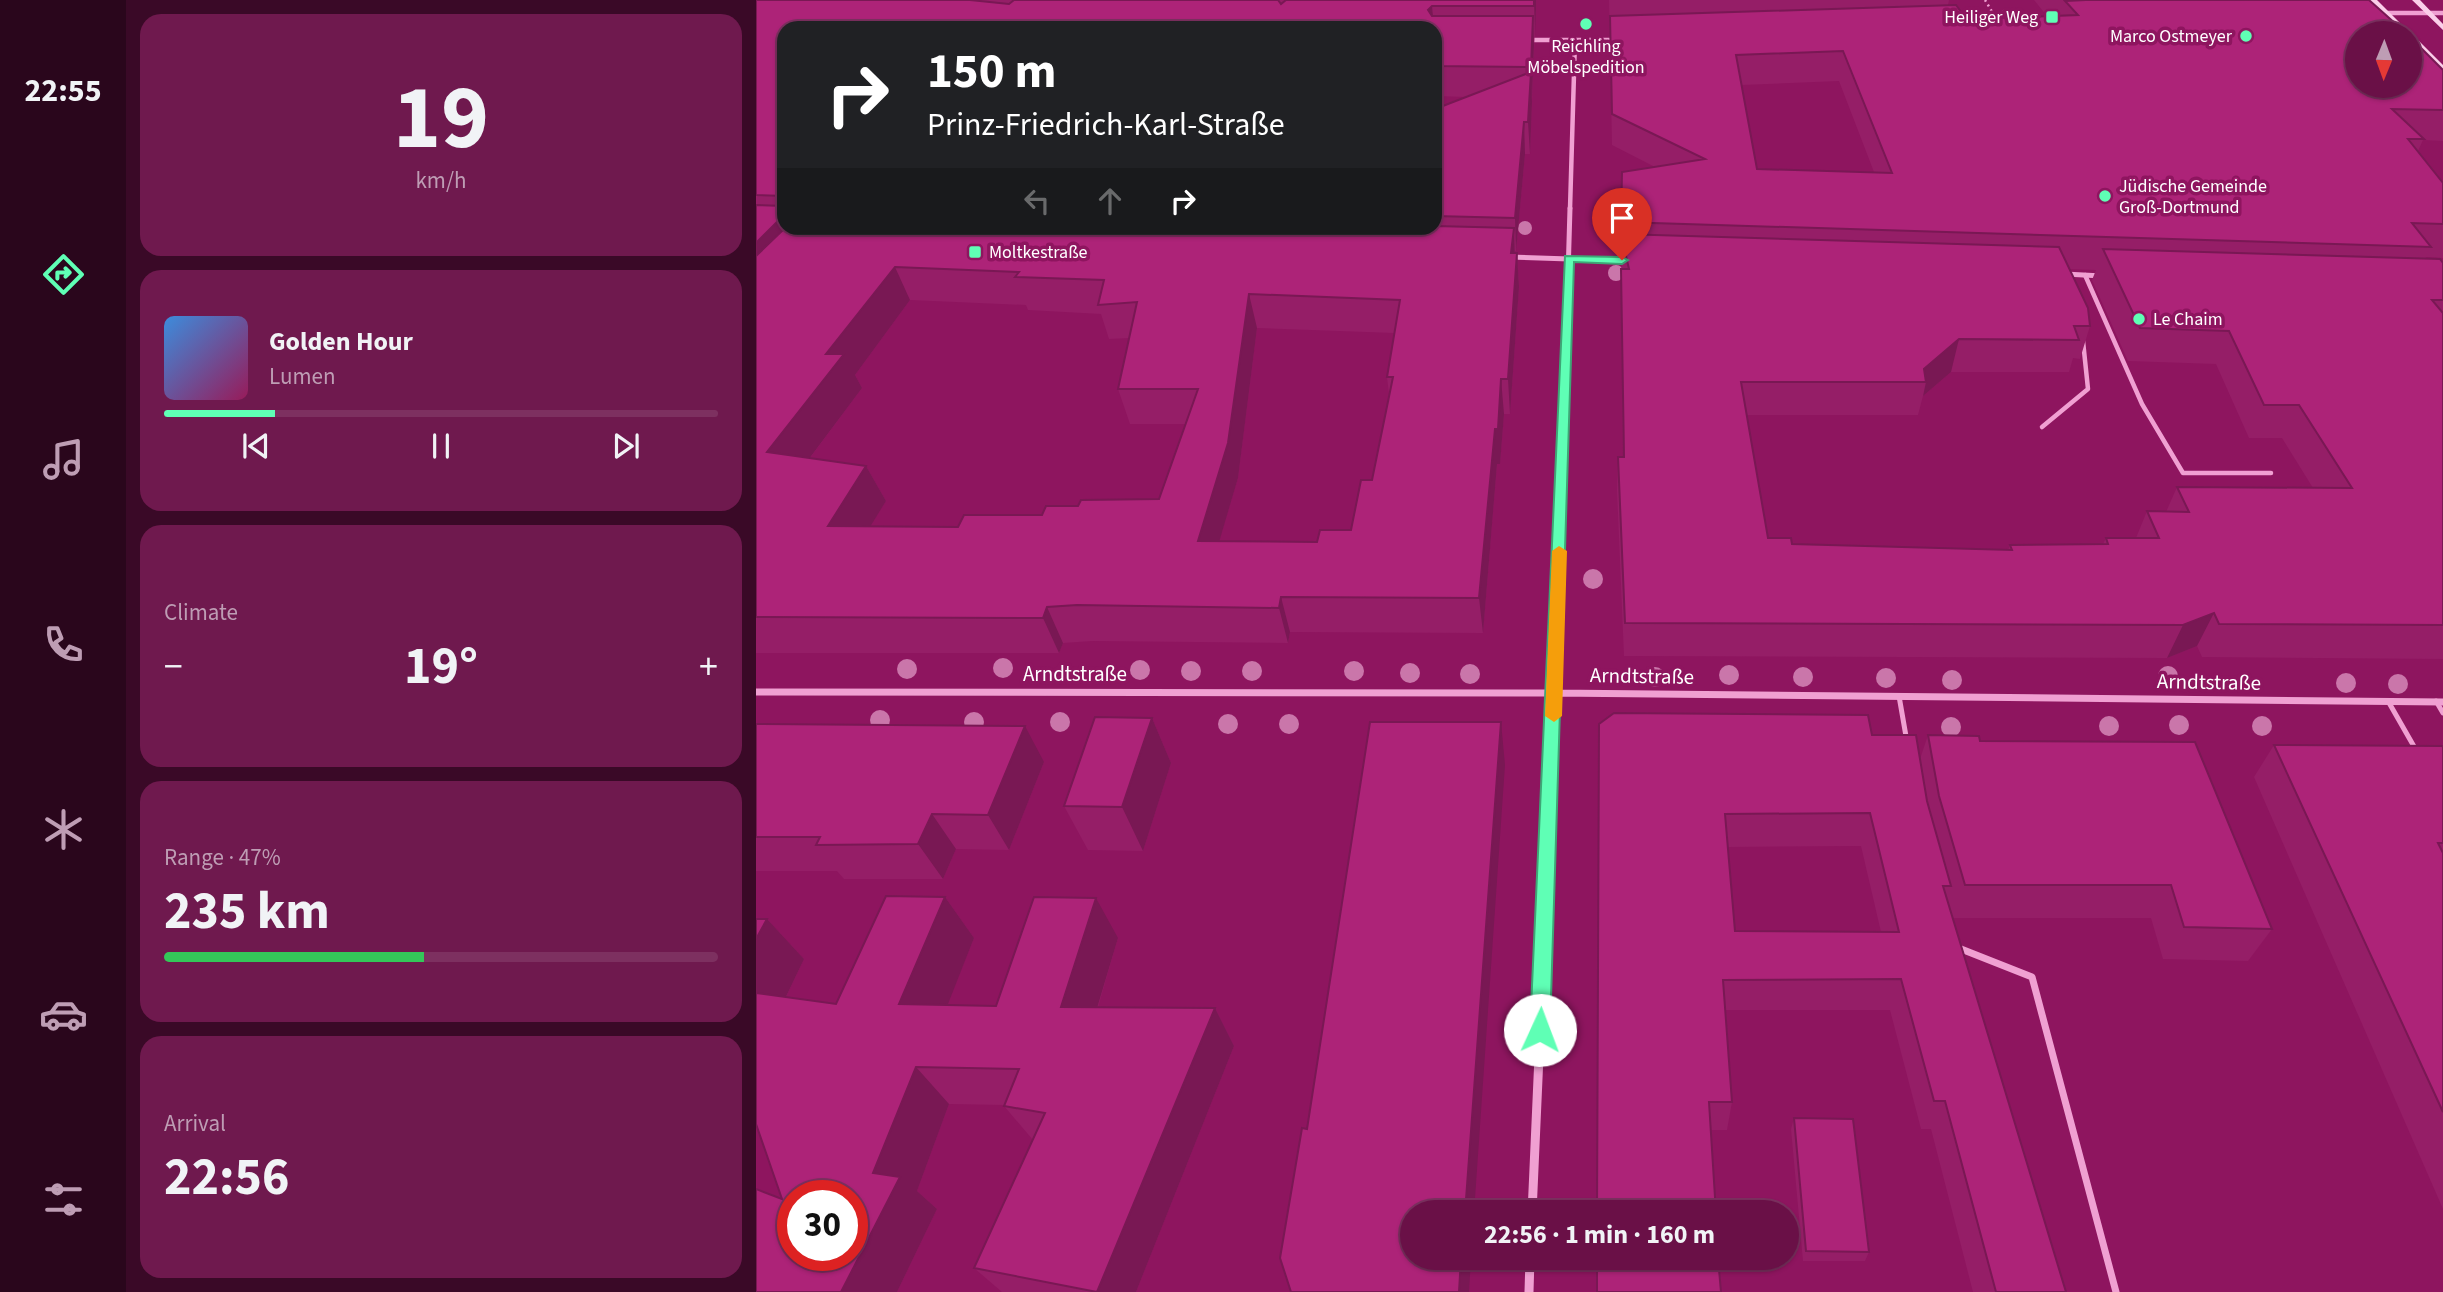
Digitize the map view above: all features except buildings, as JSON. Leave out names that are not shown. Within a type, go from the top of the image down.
[{"type":"main road","points":[[2373,0],[2381,13],[2391,21]]},
{"type":"main road","points":[[2416,0],[2443,28]]},
{"type":"main road","points":[[2422,49],[2443,69]]},
{"type":"street","points":[[2381,13],[2443,13]]},
{"type":"street","points":[[1514,40],[1629,40]]},
{"type":"street","points":[[1533,1200],[1555,693],[1575,40]]},
{"type":"street","points":[[1501,257],[1638,261]]},
{"type":"street","points":[[2053,274],[2112,276]]},
{"type":"street","name":"Arndtstraße","points":[[756,692],[1555,693],[2439,702]]},
{"type":"street","points":[[1528,1292],[1529,1270]]},
{"type":"lane","points":[[2085,275],[2142,404],[2183,473],[2271,473]]},
{"type":"lane","points":[[2042,426],[2088,389],[2082,339]]},
{"type":"lane","points":[[1899,696],[1908,749]]},
{"type":"lane","points":[[2388,701],[2419,755]]},
{"type":"lane","points":[[2439,702],[2443,713]]},
{"type":"lane","points":[[1949,932],[1953,946],[2032,977],[2116,1292]]},
{"type":"path","points":[[1985,0],[2001,27]]},
{"type":"slow traffic","points":[[1554,716],[1559,551]]},
{"type":"place","name":"Heiliger Weg","points":[[2052,17]]},
{"type":"place","name":"Reichling Möbelspedition","points":[[1586,24]]},
{"type":"place","name":"Marco Ostmeyer","points":[[2246,36]]},
{"type":"place","name":"Jüdische Gemeinde Groß-Dortmund","points":[[2105,196]]},
{"type":"place","name":"Moltkestraße","points":[[975,252]]},
{"type":"place","name":"Le Chaim","points":[[2139,319]]},
{"type":"route","points":[[1540,1030],[1555,693],[1569,259],[1622,260]]}]
